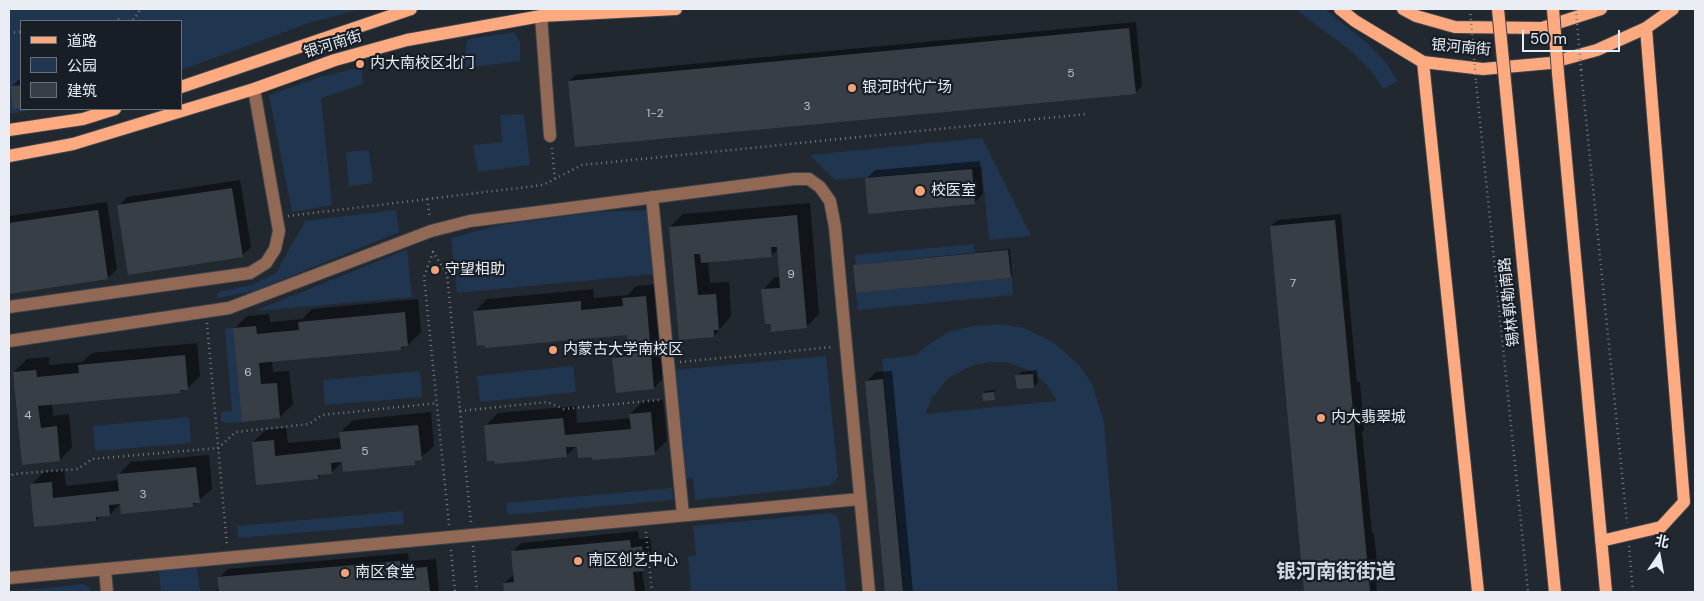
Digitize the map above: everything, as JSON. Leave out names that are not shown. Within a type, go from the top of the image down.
[{"type":"main road","name":"银河南街","points":[[182,87],[411,9]]},
{"type":"main road","name":"银河南街","points":[[9,156],[73,144],[254,88],[335,60],[407,40],[541,16],[676,9]]},
{"type":"main road","name":"银河南街","points":[[1340,9],[1355,21],[1423,62],[1482,69],[1550,63],[1597,50],[1646,28],[1673,9]]},
{"type":"main road","name":"银河南街","points":[[1403,9],[1416,16],[1455,27],[1542,28],[1601,9]]},
{"type":"main road","name":"锡林郭勒南路","points":[[1498,9],[1555,592]]},
{"type":"main road","points":[[1553,9],[1606,592]]},
{"type":"main road","points":[[1601,541],[1661,527],[1684,502],[1646,28]]},
{"type":"main road","points":[[1423,62],[1478,592]]},
{"type":"main road","points":[[9,130],[83,119],[112,110]]},
{"type":"lane","points":[[541,16],[550,136]]},
{"type":"lane","points":[[9,307],[250,273],[266,263],[276,249],[279,231],[254,88]]},
{"type":"lane","points":[[9,341],[229,308],[439,229],[470,221],[794,178],[809,180],[820,187],[830,201],[835,227],[869,592]]},
{"type":"lane","points":[[652,197],[683,516]]},
{"type":"lane","points":[[9,578],[860,499]]},
{"type":"lane","points":[[105,569],[107,592]]},
{"type":"path","points":[[131,20],[134,19],[141,9]]},
{"type":"path","points":[[1470,9],[1528,592]]},
{"type":"path","points":[[1576,9],[1632,592]]},
{"type":"path","points":[[276,218],[543,185],[582,165],[1087,114]]},
{"type":"path","points":[[550,136],[556,179]]},
{"type":"path","points":[[455,592],[424,277],[434,252],[447,274],[477,592]]},
{"type":"path","points":[[206,311],[228,558]]},
{"type":"path","points":[[668,363],[846,346]]},
{"type":"path","points":[[460,411],[546,402],[564,409],[672,399]]},
{"type":"path","points":[[9,479],[13,474],[78,469],[92,459],[218,448],[236,432],[309,424],[322,414],[436,403]]},
{"type":"path","points":[[644,519],[652,592]]},
{"type":"green space","points":[[9,9],[362,9],[309,23],[182,70],[182,20],[20,20],[20,110],[32,110],[9,114]]},
{"type":"green space","points":[[1295,9],[1325,9],[1368,44],[1384,60],[1398,81],[1383,89],[1373,73],[1350,50]]},
{"type":"green space","points":[[514,32],[520,42],[520,61],[465,68],[466,43],[469,39]]},
{"type":"green space","points":[[362,67],[363,84],[321,98],[332,205],[292,212],[269,95],[320,77]]},
{"type":"green space","points":[[524,114],[530,165],[478,172],[473,145],[502,142],[500,115]]},
{"type":"green space","points":[[982,138],[1031,236],[989,240],[982,167],[835,180],[810,155]]},
{"type":"green space","points":[[369,150],[373,183],[349,186],[346,152]]},
{"type":"green space","points":[[396,210],[399,232],[254,291],[218,298],[218,292],[252,285],[276,273],[305,221]]},
{"type":"green space","points":[[648,210],[653,274],[457,293],[451,238],[500,225],[597,212]]},
{"type":"green space","points":[[974,244],[975,253],[856,265],[855,255]]},
{"type":"green space","points":[[407,249],[412,297],[255,311],[403,251]]},
{"type":"green space","points":[[1012,278],[1013,295],[858,310],[856,293]]},
{"type":"green space","points":[[999,324],[1024,328],[1053,342],[1079,365],[1092,384],[1104,422],[1118,592],[904,592],[882,359],[916,355],[949,332],[973,326]],"holes":[[[1006,362],[1031,371],[1046,384],[1057,401],[925,414],[932,398],[948,378],[973,365]]]},
{"type":"green space","points":[[233,328],[242,422],[224,423],[221,420],[221,412],[232,411],[225,329]]},
{"type":"green space","points":[[826,356],[838,477],[830,486],[695,500],[693,478],[685,479],[674,370]]},
{"type":"green space","points":[[573,366],[576,392],[480,402],[477,376]]},
{"type":"green space","points":[[420,371],[422,397],[325,405],[323,380]]},
{"type":"green space","points":[[189,417],[191,443],[95,451],[93,426]]},
{"type":"green space","points":[[672,488],[673,500],[507,515],[506,503]]},
{"type":"green space","points":[[403,511],[404,524],[238,538],[237,526]]},
{"type":"green space","points":[[830,513],[836,515],[839,520],[846,592],[691,592],[688,556],[696,555],[693,526]]},
{"type":"green space","points":[[197,568],[200,592],[161,592],[159,571]]},
{"type":"green space","points":[[83,584],[90,588],[92,592],[9,592]]},
{"type":"building","name":"银河时代广场","points":[[1129,28],[1136,94],[575,147],[568,81]]},
{"type":"building","points":[[20,85],[20,108],[13,109],[10,86]]},
{"type":"building","name":"校医室","points":[[972,169],[975,204],[868,214],[865,178]]},
{"type":"building","points":[[232,188],[243,257],[128,275],[117,205]]},
{"type":"building","points":[[98,210],[108,279],[9,294],[9,223]]},
{"type":"building","points":[[797,215],[807,328],[771,332],[771,324],[765,324],[761,289],[780,288],[777,247],[771,247],[772,257],[701,263],[700,254],[694,254],[698,295],[716,294],[719,330],[714,330],[714,337],[679,340],[669,227]]},
{"type":"building","name":"内大翡翠城","points":[[1335,220],[1370,592],[1304,592],[1270,226]]},
{"type":"building","points":[[1008,250],[1011,278],[856,293],[853,265]]},
{"type":"building","points":[[646,296],[654,389],[616,393],[612,358],[629,356],[627,335],[485,348],[484,345],[477,346],[473,311],[581,301],[581,310],[623,306],[622,298]]},
{"type":"building","points":[[405,312],[408,346],[401,347],[401,350],[259,363],[261,384],[277,383],[280,418],[242,422],[233,328],[256,326],[257,334],[299,330],[298,322]]},
{"type":"building","points":[[185,355],[188,390],[180,390],[181,393],[38,406],[41,428],[57,426],[60,461],[22,465],[13,372],[36,370],[37,377],[79,373],[78,365]]},
{"type":"building","points":[[1033,374],[1034,388],[1017,389],[1015,375]]},
{"type":"building","points":[[883,379],[903,592],[885,592],[865,381]]},
{"type":"building","points":[[994,392],[995,400],[983,401],[982,393]]},
{"type":"building","points":[[651,412],[655,455],[592,460],[592,457],[578,458],[577,447],[566,447],[567,457],[495,464],[494,461],[487,461],[484,425],[563,418],[565,435],[631,429],[629,414]]},
{"type":"building","points":[[418,425],[422,460],[415,461],[415,465],[343,472],[342,462],[331,463],[332,474],[318,475],[318,479],[256,485],[252,442],[274,440],[275,456],[341,449],[339,432]]},
{"type":"building","points":[[196,467],[200,503],[193,503],[193,507],[121,514],[120,504],[109,505],[110,516],[96,517],[96,521],[34,527],[30,484],[52,482],[53,498],[119,491],[117,474]]},
{"type":"building","name":"南区创艺中心","points":[[630,540],[631,548],[642,546],[644,571],[633,572],[635,592],[504,592],[503,583],[514,582],[511,551]]},
{"type":"building","name":"南区食堂","points":[[400,561],[400,569],[427,567],[430,592],[219,592],[217,577]]},
{"type":"place","name":"内大南校区北门","points":[[360,64]]},
{"type":"place","name":"银河时代广场","points":[[852,88]]},
{"type":"place","name":"校医室","points":[[920,191]]},
{"type":"place","name":"守望相助","points":[[435,270]]},
{"type":"place","name":"内蒙古大学南校区","points":[[553,350]]},
{"type":"place","name":"内大翡翠城","points":[[1321,418]]},
{"type":"place","name":"南区创艺中心","points":[[578,561]]},
{"type":"place","name":"南区食堂","points":[[345,573]]},
{"type":"district","name":"银河南街街道","points":[[1336,573]]}]
